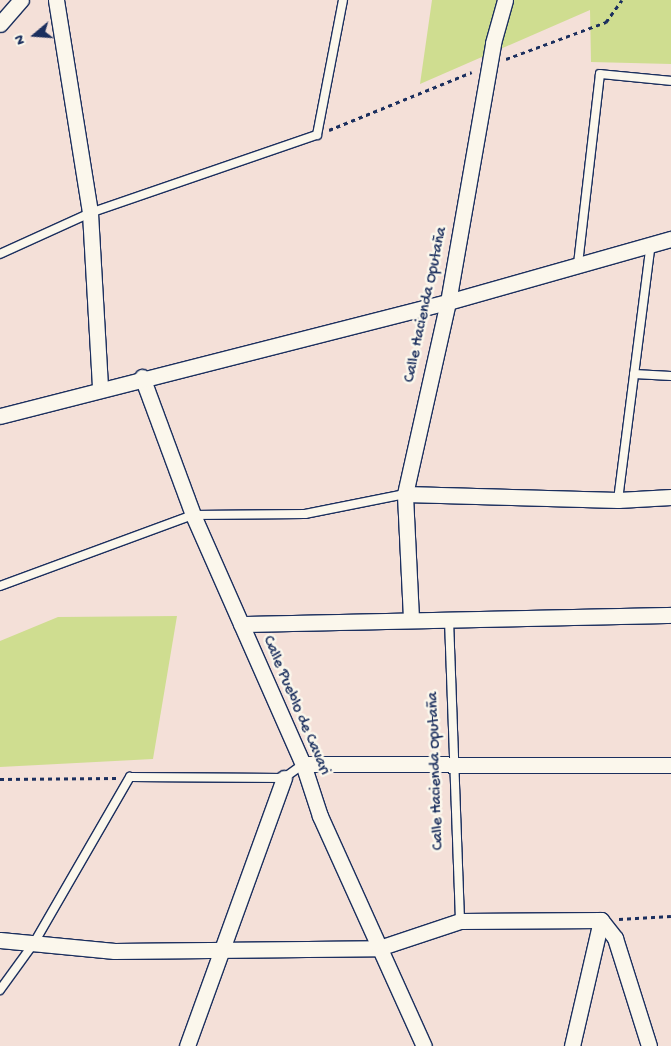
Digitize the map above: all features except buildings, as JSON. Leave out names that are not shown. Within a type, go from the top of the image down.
[{"type":"street","points":[[0,24],[21,0]]},
{"type":"street","points":[[56,0],[90,213],[100,388]]},
{"type":"street","name":"Calle Hacienda Oputaña","points":[[411,618],[405,494],[448,302],[493,43],[505,0]]},
{"type":"street","points":[[0,416],[142,376],[448,302],[671,238]]},
{"type":"street","name":"Calle Pueblo de Cavari","points":[[142,376],[193,515],[303,764],[320,816],[424,1046]]},
{"type":"street","points":[[405,494],[618,500],[671,497]]},
{"type":"street","points":[[241,624],[411,618],[449,620],[671,615]]},
{"type":"street","points":[[303,764],[671,765]]},
{"type":"street","points":[[187,1046],[220,950],[284,778]]},
{"type":"street","points":[[0,940],[114,951],[379,948],[460,921],[600,920]]},
{"type":"street","points":[[572,1046],[600,920]]},
{"type":"street","points":[[600,920],[615,938],[649,1046]]},
{"type":"lane","points":[[0,254],[90,213],[317,135],[343,0]]},
{"type":"lane","points":[[578,264],[600,74],[671,81]]},
{"type":"lane","points":[[618,500],[651,243]]},
{"type":"lane","points":[[634,374],[671,376]]},
{"type":"lane","points":[[0,586],[193,515],[305,514],[405,494]]},
{"type":"lane","name":"Calle Hacienda Oputaña","points":[[449,620],[456,763],[460,921]]},
{"type":"lane","points":[[0,990],[34,942],[130,777],[284,778],[303,764]]},
{"type":"path","points":[[0,779],[130,777]]},
{"type":"path","points":[[600,920],[671,916]]},
{"type":"green space","points":[[432,0],[671,0],[671,64],[591,62],[590,10],[420,84]]},
{"type":"green space","points":[[177,616],[153,759],[0,767],[0,641],[58,617]]}]
